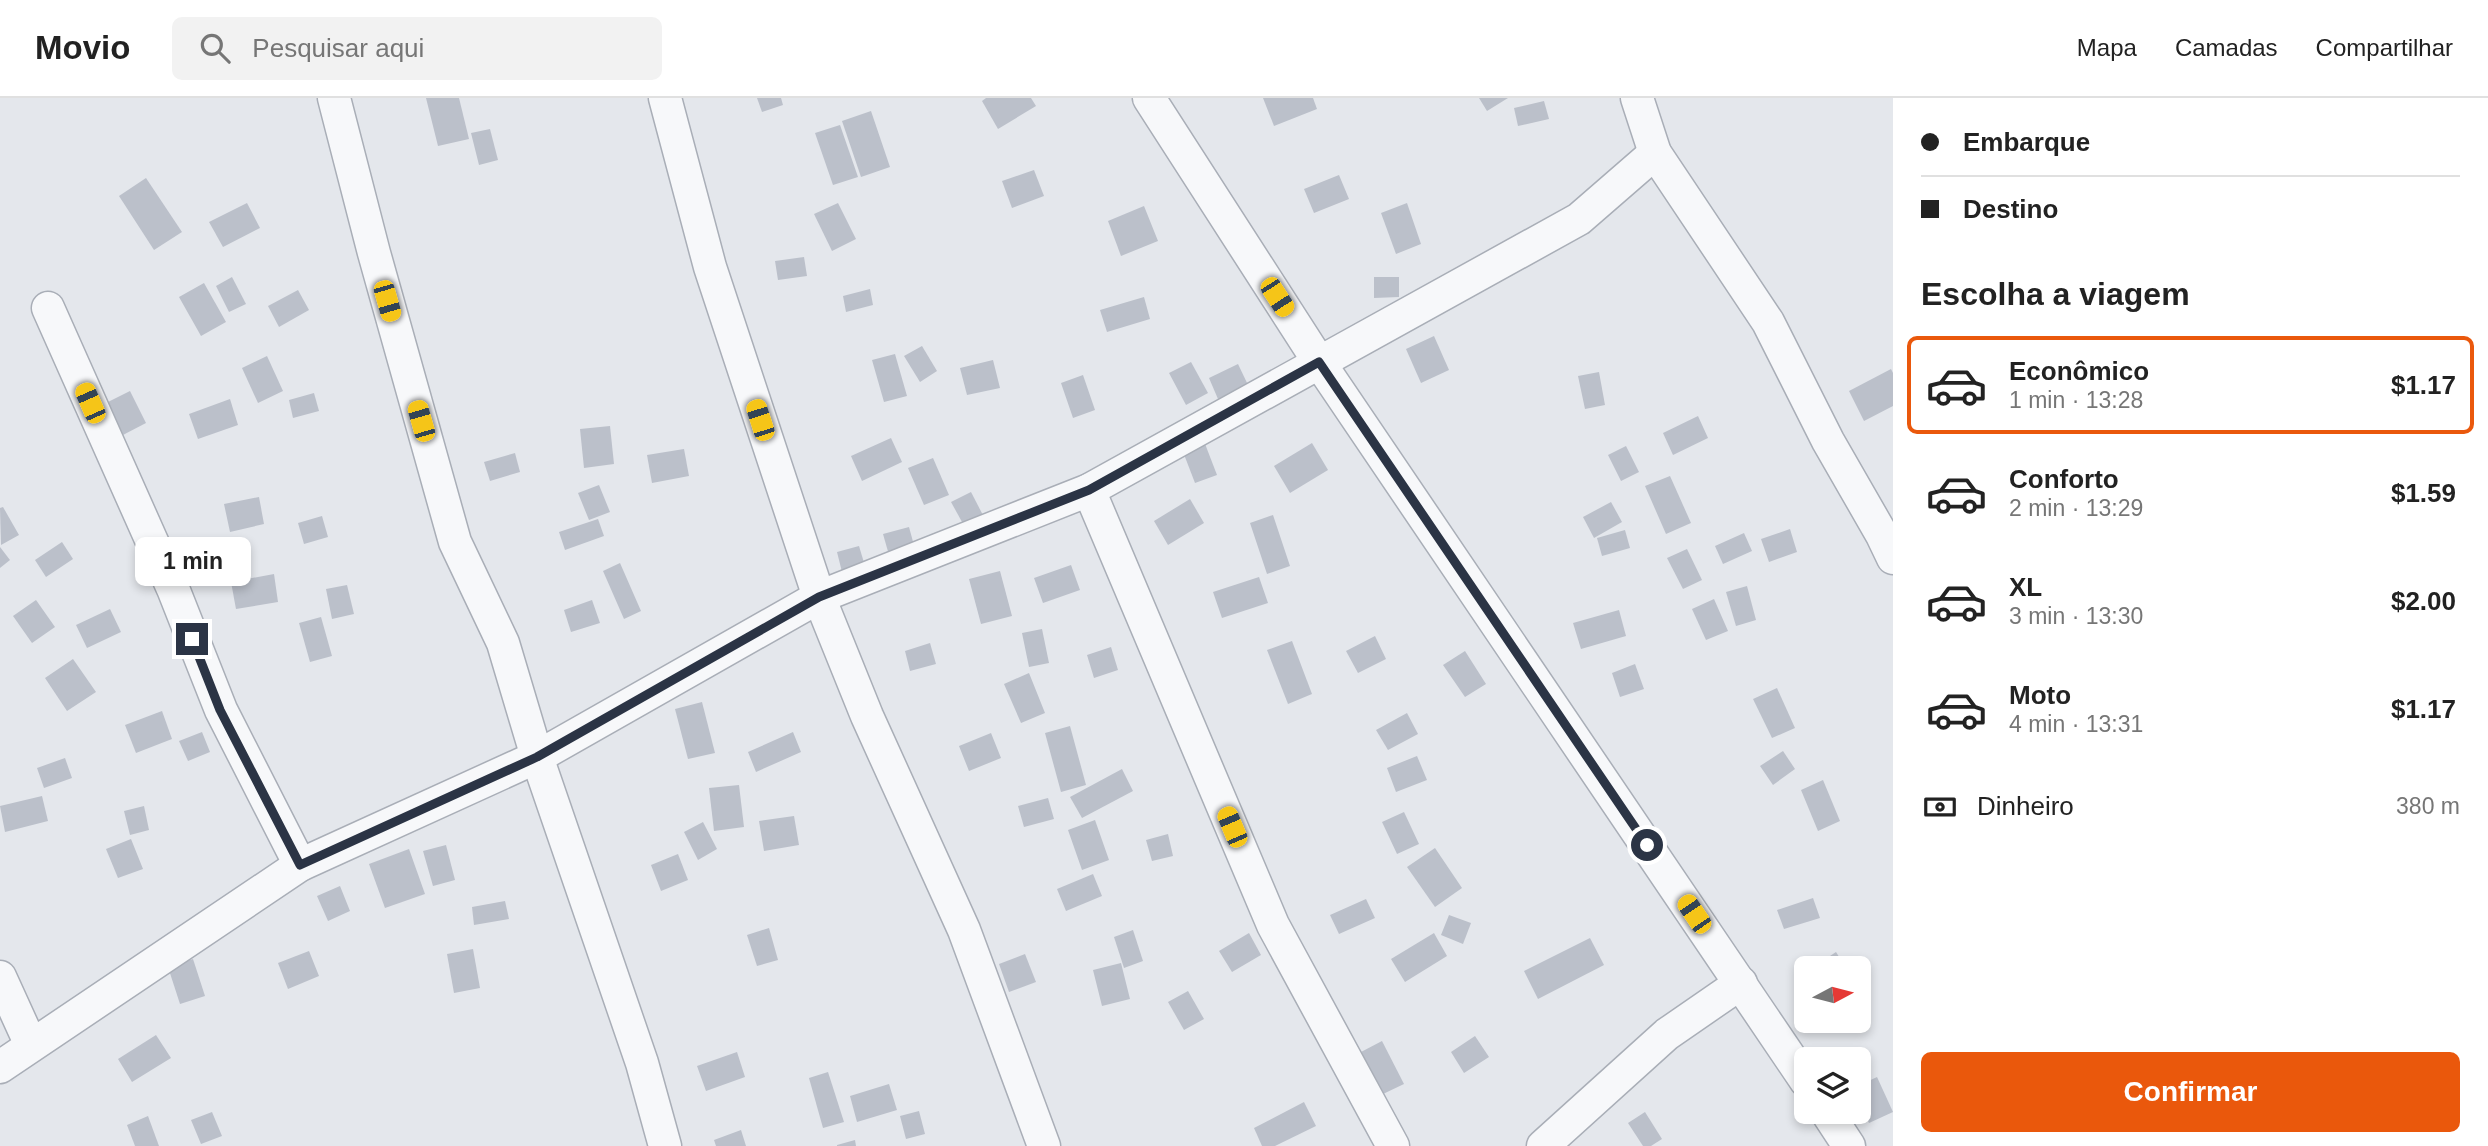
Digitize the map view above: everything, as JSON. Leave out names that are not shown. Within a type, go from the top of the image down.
[{"type":"street","points":[[334,98],[454,542],[503,643],[537,757],[642,1063],[665,1146]]},
{"type":"street","points":[[665,98],[710,267],[819,597],[867,716],[964,930],[1044,1146]]},
{"type":"street","points":[[1149,98],[1319,362],[1794,1064]]},
{"type":"street","points":[[1637,98],[1655,153],[1768,322],[1828,441],[1893,558]]},
{"type":"street","points":[[0,1067],[300,865],[537,757],[819,597],[1089,490],[1579,219],[1655,153]]},
{"type":"street","points":[[48,308],[174,592],[220,710],[300,865]]},
{"type":"street","points":[[1089,490],[1273,925],[1393,1146]]},
{"type":"street","points":[[0,976],[31,1045]]},
{"type":"street","points":[[1543,1146],[1667,1034],[1741,983]]},
{"type":"street","points":[[1835,1124],[1849,1146]]},
{"type":"building","points":[[426,98],[459,98],[469,139],[438,146]]},
{"type":"building","points":[[757,98],[781,98],[783,105],[762,112]]},
{"type":"building","points":[[986,98],[1031,98],[1036,106],[998,129],[982,101]]},
{"type":"building","points":[[1263,98],[1313,98],[1317,109],[1274,126]]},
{"type":"building","points":[[1479,98],[1508,98],[1487,111]]},
{"type":"building","points":[[1544,101],[1549,119],[1518,126],[1514,108]]},
{"type":"building","points":[[871,111],[890,167],[861,177],[842,121]]},
{"type":"building","points":[[840,125],[858,177],[833,185],[815,133]]},
{"type":"building","points":[[490,129],[498,160],[479,165],[471,133]]},
{"type":"building","points":[[1034,170],[1044,196],[1012,208],[1002,181]]},
{"type":"building","points":[[1339,175],[1349,199],[1314,213],[1304,189]]},
{"type":"building","points":[[146,178],[182,232],[154,250],[119,196]]},
{"type":"building","points":[[247,203],[260,228],[223,247],[209,222]]},
{"type":"building","points":[[838,203],[856,239],[832,251],[814,214]]},
{"type":"building","points":[[1407,203],[1421,244],[1396,254],[1381,213]]},
{"type":"building","points":[[1144,206],[1158,241],[1121,256],[1108,221]]},
{"type":"building","points":[[804,257],[807,276],[778,280],[775,261]]},
{"type":"building","points":[[232,277],[246,304],[229,312],[216,286]]},
{"type":"building","points":[[1374,277],[1399,277],[1399,297],[1374,298]]},
{"type":"building","points":[[204,283],[226,322],[201,336],[179,297]]},
{"type":"building","points":[[870,289],[873,305],[846,312],[843,296]]},
{"type":"building","points":[[298,290],[309,310],[279,327],[268,306]]},
{"type":"building","points":[[1144,297],[1150,319],[1107,332],[1100,310]]},
{"type":"building","points":[[1434,336],[1449,370],[1421,383],[1406,349]]},
{"type":"building","points":[[922,346],[937,371],[920,382],[904,356]]},
{"type":"building","points":[[895,354],[907,396],[884,402],[872,360]]},
{"type":"building","points":[[267,356],[283,391],[258,403],[242,368]]},
{"type":"building","points":[[993,360],[1000,388],[967,395],[960,368]]},
{"type":"building","points":[[1191,362],[1208,393],[1186,405],[1169,373]]},
{"type":"building","points":[[1238,364],[1248,385],[1218,399],[1209,378]]},
{"type":"building","points":[[1891,369],[1893,406],[1864,421],[1849,391]]},
{"type":"building","points":[[1599,372],[1605,405],[1585,409],[1578,376]]},
{"type":"building","points":[[1083,375],[1095,410],[1073,418],[1061,383]]},
{"type":"building","points":[[130,391],[146,423],[121,436],[106,403]]},
{"type":"building","points":[[314,393],[319,411],[293,418],[289,400]]},
{"type":"building","points":[[230,399],[238,425],[198,439],[189,414]]},
{"type":"building","points":[[1698,416],[1708,438],[1673,455],[1663,433]]},
{"type":"building","points":[[610,426],[614,464],[584,468],[580,429]]},
{"type":"building","points":[[1202,436],[1217,475],[1195,483],[1180,444]]},
{"type":"building","points":[[891,438],[902,462],[862,481],[851,456]]},
{"type":"building","points":[[1312,443],[1328,470],[1290,493],[1274,466]]},
{"type":"building","points":[[1626,446],[1639,472],[1621,481],[1608,455]]},
{"type":"building","points":[[684,449],[689,476],[652,483],[647,455]]},
{"type":"building","points":[[515,453],[520,472],[490,481],[484,462]]},
{"type":"building","points":[[933,458],[949,495],[924,505],[908,468]]},
{"type":"building","points":[[1670,476],[1691,523],[1666,534],[1645,486]]},
{"type":"building","points":[[599,485],[610,512],[589,520],[578,493]]},
{"type":"building","points":[[971,492],[986,521],[967,531],[951,502]]},
{"type":"building","points":[[259,497],[264,524],[230,532],[224,504]]},
{"type":"building","points":[[1190,499],[1204,523],[1168,545],[1154,521]]},
{"type":"building","points":[[1611,502],[1622,522],[1594,538],[1583,517]]},
{"type":"building","points":[[3,507],[19,535],[1,545],[0,508]]},
{"type":"building","points":[[1273,515],[1290,566],[1267,574],[1250,523]]},
{"type":"building","points":[[322,516],[328,537],[304,544],[298,523]]},
{"type":"building","points":[[598,519],[604,536],[565,550],[559,532]]},
{"type":"building","points":[[909,527],[915,549],[889,555],[883,534]]},
{"type":"building","points":[[1790,529],[1797,552],[1769,562],[1761,539]]},
{"type":"building","points":[[1625,530],[1630,548],[1602,556],[1597,538]]},
{"type":"building","points":[[1744,533],[1752,551],[1723,564],[1715,546]]},
{"type":"building","points":[[62,542],[73,559],[46,577],[35,560]]},
{"type":"building","points":[[859,546],[865,566],[842,572],[837,552]]},
{"type":"building","points":[[0,547],[10,560],[0,568]]},
{"type":"building","points":[[1687,549],[1702,580],[1683,589],[1667,558]]},
{"type":"building","points":[[620,563],[641,611],[624,619],[603,571]]},
{"type":"building","points":[[1071,565],[1080,590],[1043,603],[1034,578]]},
{"type":"building","points":[[1000,571],[1012,616],[981,624],[969,579]]},
{"type":"building","points":[[274,574],[278,602],[236,609],[231,582]]},
{"type":"building","points":[[1259,577],[1268,603],[1222,618],[1213,592]]},
{"type":"building","points":[[347,585],[354,614],[332,619],[326,589]]},
{"type":"building","points":[[1747,586],[1756,620],[1736,626],[1726,592]]},
{"type":"building","points":[[1714,599],[1728,631],[1706,640],[1692,609]]},
{"type":"building","points":[[36,600],[55,627],[32,643],[13,616]]},
{"type":"building","points":[[592,600],[600,623],[571,632],[564,610]]},
{"type":"building","points":[[110,609],[121,632],[87,648],[76,625]]},
{"type":"building","points":[[1619,610],[1626,636],[1581,649],[1573,623]]},
{"type":"building","points":[[321,617],[332,656],[310,662],[299,623]]},
{"type":"building","points":[[1042,629],[1049,663],[1029,667],[1022,633]]},
{"type":"building","points":[[1375,636],[1386,659],[1358,673],[1346,651]]},
{"type":"building","points":[[1292,641],[1312,694],[1288,704],[1267,650]]},
{"type":"building","points":[[930,643],[936,664],[910,671],[905,651]]},
{"type":"building","points":[[1111,647],[1118,670],[1094,678],[1087,655]]},
{"type":"building","points":[[1465,651],[1486,684],[1465,697],[1443,665]]},
{"type":"building","points":[[73,659],[96,692],[67,711],[45,678]]},
{"type":"building","points":[[1635,664],[1644,689],[1620,697],[1612,673]]},
{"type":"building","points":[[1029,673],[1045,713],[1021,723],[1004,684]]},
{"type":"building","points":[[1777,688],[1795,728],[1772,738],[1753,699]]},
{"type":"building","points":[[702,702],[715,753],[688,759],[675,709]]},
{"type":"building","points":[[162,711],[172,739],[136,753],[125,725]]},
{"type":"building","points":[[1407,713],[1418,734],[1388,750],[1376,730]]},
{"type":"building","points":[[1070,726],[1086,785],[1061,792],[1045,733]]},
{"type":"building","points":[[202,732],[210,752],[188,761],[179,741]]},
{"type":"building","points":[[793,732],[801,752],[756,772],[748,752]]},
{"type":"building","points":[[991,733],[1001,758],[969,771],[959,746]]},
{"type":"building","points":[[1783,751],[1795,769],[1773,785],[1760,766]]},
{"type":"building","points":[[1417,756],[1427,780],[1396,792],[1387,768]]},
{"type":"building","points":[[65,758],[72,778],[44,788],[37,768]]},
{"type":"building","points":[[1122,769],[1133,791],[1082,818],[1070,797]]},
{"type":"building","points":[[1823,780],[1840,821],[1818,831],[1801,790]]},
{"type":"building","points":[[739,785],[744,827],[714,831],[709,788]]},
{"type":"building","points":[[42,796],[48,821],[5,832],[0,806]]},
{"type":"building","points":[[1048,798],[1054,819],[1024,827],[1018,806]]},
{"type":"building","points":[[144,806],[149,830],[130,835],[124,811]]},
{"type":"building","points":[[1404,812],[1419,844],[1397,854],[1382,822]]},
{"type":"building","points":[[794,816],[799,845],[764,851],[759,821]]},
{"type":"building","points":[[1095,820],[1109,860],[1082,870],[1068,830]]},
{"type":"building","points":[[703,822],[717,849],[698,860],[684,832]]},
{"type":"building","points":[[1168,834],[1173,856],[1152,861],[1146,840]]},
{"type":"building","points":[[131,839],[143,869],[118,878],[106,849]]},
{"type":"building","points":[[446,845],[455,880],[433,886],[423,851]]},
{"type":"building","points":[[1435,848],[1462,888],[1435,907],[1407,867]]},
{"type":"building","points":[[409,849],[425,894],[385,908],[369,864]]},
{"type":"building","points":[[678,854],[688,880],[661,891],[651,865]]},
{"type":"building","points":[[1093,874],[1102,896],[1066,911],[1057,889]]},
{"type":"building","points":[[340,886],[350,911],[328,921],[317,896]]},
{"type":"building","points":[[1813,898],[1820,918],[1784,929],[1777,910]]},
{"type":"building","points":[[1366,899],[1375,918],[1339,934],[1330,915]]},
{"type":"building","points":[[505,901],[509,919],[474,925],[472,907]]},
{"type":"building","points":[[1449,915],[1471,923],[1463,944],[1441,935]]},
{"type":"building","points":[[769,928],[778,960],[757,966],[747,935]]},
{"type":"building","points":[[1133,930],[1143,961],[1124,968],[1114,937]]},
{"type":"building","points":[[1249,933],[1261,955],[1232,972],[1219,951]]},
{"type":"building","points":[[1434,933],[1447,956],[1405,982],[1391,959]]},
{"type":"building","points":[[1590,938],[1604,965],[1538,999],[1524,971]]},
{"type":"building","points":[[473,949],[480,988],[454,993],[447,954]]},
{"type":"building","points":[[309,951],[319,976],[288,989],[278,963]]},
{"type":"building","points":[[1025,954],[1036,982],[1009,992],[999,964]]},
{"type":"building","points":[[193,959],[205,996],[180,1004],[168,967]]},
{"type":"building","points":[[1121,963],[1130,999],[1102,1006],[1093,970]]},
{"type":"building","points":[[1188,991],[1204,1019],[1184,1030],[1168,1002]]},
{"type":"building","points":[[156,1035],[171,1058],[132,1082],[118,1059]]},
{"type":"building","points":[[1475,1036],[1489,1057],[1464,1073],[1451,1052]]},
{"type":"building","points":[[1382,1041],[1404,1084],[1383,1094],[1361,1052]]},
{"type":"building","points":[[737,1052],[745,1077],[706,1091],[697,1066]]},
{"type":"building","points":[[828,1072],[844,1122],[823,1128],[809,1078]]},
{"type":"building","points":[[1877,1077],[1893,1112],[1871,1122],[1871,1080]]},
{"type":"building","points":[[889,1084],[897,1110],[857,1122],[850,1096]]},
{"type":"building","points":[[1304,1102],[1316,1126],[1275,1146],[1262,1146],[1254,1128]]},
{"type":"building","points":[[919,1111],[925,1134],[906,1139],[900,1116]]},
{"type":"building","points":[[212,1112],[222,1136],[201,1144],[191,1120]]},
{"type":"building","points":[[1645,1112],[1662,1139],[1651,1146],[1643,1146],[1628,1123]]},
{"type":"building","points":[[148,1116],[159,1146],[135,1146],[127,1125]]},
{"type":"building","points":[[741,1130],[746,1146],[716,1146],[714,1140]]},
{"type":"building","points":[[855,1140],[856,1146],[837,1146],[837,1145]]},
{"type":"route","points":[[192,639],[220,710],[300,865],[537,757],[819,597],[1089,490],[1319,362],[1647,845]]}]
